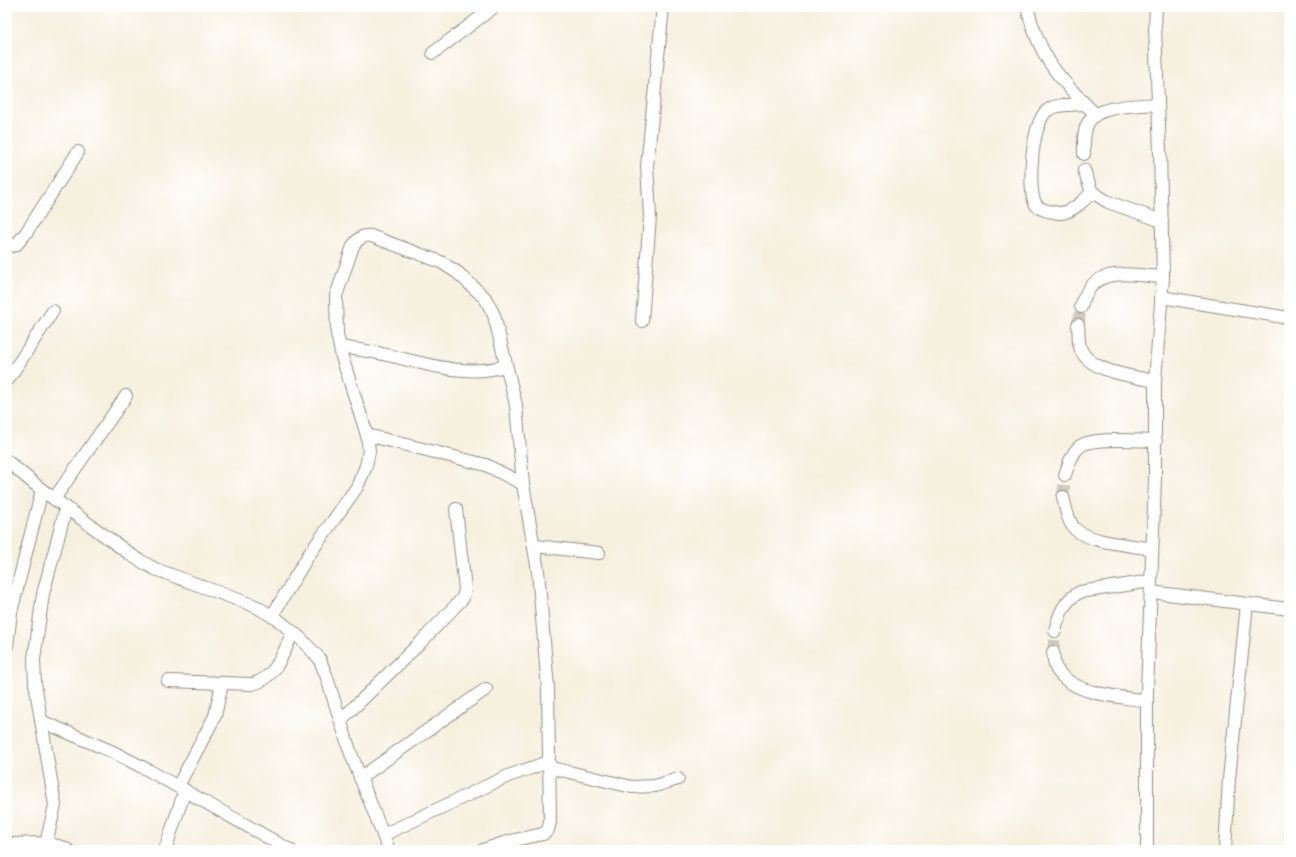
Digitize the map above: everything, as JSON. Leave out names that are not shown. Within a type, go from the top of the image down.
[{"type":"street","points":[[433,53],[494,7]]},
{"type":"street","points":[[642,321],[650,216],[647,166],[663,7]]},
{"type":"street","points":[[1027,7],[1033,32],[1045,58],[1065,85],[1094,114]]},
{"type":"street","points":[[1147,850],[1147,702],[1156,440],[1155,381],[1162,278],[1162,221],[1155,27],[1156,7]]},
{"type":"street","points":[[1084,104],[1057,106],[1048,110],[1041,118],[1036,129],[1031,189],[1036,204],[1044,210],[1060,213],[1079,205],[1092,192]]},
{"type":"street","points":[[1084,154],[1085,132],[1088,122],[1094,114],[1105,109],[1158,104]]},
{"type":"street","points":[[7,247],[16,245],[26,233],[78,152]]},
{"type":"street","points":[[1084,170],[1092,192],[1108,202],[1162,221]]},
{"type":"street","points":[[272,616],[308,556],[357,487],[366,466],[369,451],[367,435],[340,348],[337,334],[336,296],[353,246],[358,239],[365,236],[371,236],[441,262],[458,272],[485,298],[494,315],[505,366],[516,405],[522,484],[535,546],[548,688],[550,822],[548,830],[536,837],[511,846],[483,850]]},
{"type":"street","points":[[1081,307],[1084,295],[1090,286],[1100,278],[1114,274],[1162,278]]},
{"type":"street","points":[[1161,297],[1289,318]]},
{"type":"street","points":[[7,380],[53,311]]},
{"type":"street","points":[[1078,325],[1080,347],[1088,360],[1097,366],[1155,381]]},
{"type":"street","points":[[340,348],[381,353],[459,370],[490,370],[505,366]]},
{"type":"street","points":[[54,499],[126,396]]},
{"type":"street","points":[[367,435],[486,465],[522,484]]},
{"type":"street","points":[[1065,475],[1070,460],[1079,447],[1090,442],[1156,440]]},
{"type":"street","points":[[7,461],[42,490],[134,557],[155,569],[255,606],[272,616],[293,632],[319,658],[360,778],[389,850]]},
{"type":"street","points":[[7,646],[11,612],[42,490]]},
{"type":"street","points":[[1063,497],[1068,517],[1074,528],[1084,534],[1099,540],[1152,549]]},
{"type":"street","points":[[49,847],[54,805],[35,675],[38,622],[43,594],[66,508]]},
{"type":"street","points":[[341,720],[421,642],[463,598],[465,589],[456,509]]},
{"type":"street","points":[[535,546],[599,553]]},
{"type":"street","points":[[1055,631],[1057,620],[1064,606],[1072,596],[1080,592],[1151,587],[1247,604],[1289,609]]},
{"type":"street","points":[[1225,850],[1228,779],[1247,604]]},
{"type":"street","points":[[168,681],[252,684],[260,682],[266,678],[278,663],[293,632]]},
{"type":"street","points":[[1053,652],[1056,669],[1066,680],[1080,687],[1147,702]]},
{"type":"street","points":[[165,850],[182,788],[215,716],[222,683]]},
{"type":"street","points":[[360,778],[486,689]]},
{"type":"street","points":[[41,721],[113,752],[182,788],[290,850]]},
{"type":"street","points":[[383,835],[508,776],[548,765],[632,787],[655,786],[678,779]]},
{"type":"street","points":[[7,844],[68,850]]},
{"type":"tunnel","points":[[1078,325],[1081,307]]},
{"type":"tunnel","points":[[1063,497],[1065,475]]},
{"type":"tunnel","points":[[1053,652],[1055,631]]}]
